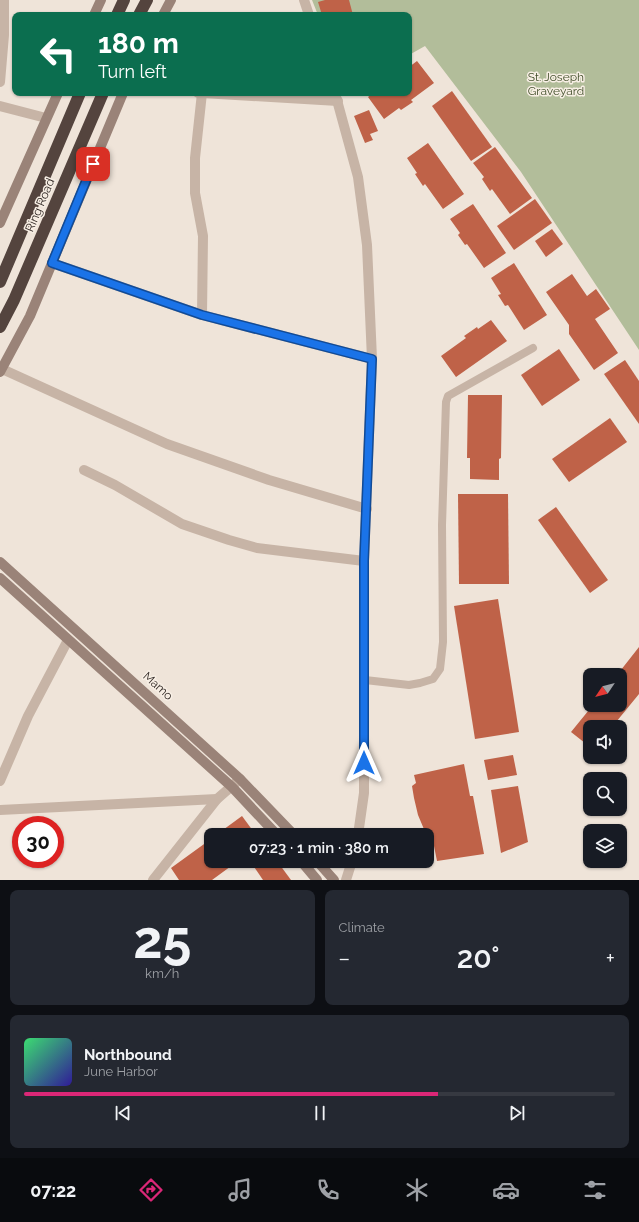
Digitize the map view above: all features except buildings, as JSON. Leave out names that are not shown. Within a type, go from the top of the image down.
[{"type":"highway","points":[[118,12],[124,0]]},
{"type":"highway","points":[[141,12],[147,0]]},
{"type":"highway","name":"Ring Road","points":[[0,282],[79,96]]},
{"type":"highway","name":"Ring Road","points":[[0,328],[14,300],[102,96]]},
{"type":"street","points":[[0,82],[4,34],[4,0]]},
{"type":"street","points":[[95,12],[101,0]]},
{"type":"street","points":[[164,12],[171,0]]},
{"type":"street","points":[[304,0],[308,12]]},
{"type":"street","points":[[0,223],[57,96]]},
{"type":"street","points":[[122,96],[30,316],[1,371],[167,444],[269,480],[367,509]]},
{"type":"street","points":[[202,96],[195,158],[195,193],[203,236],[202,315]]},
{"type":"street","points":[[303,96],[337,97],[358,177],[367,245],[372,359],[364,561],[364,793],[359,828]]},
{"type":"street","points":[[0,106],[46,118]]},
{"type":"street","points":[[52,263],[202,315],[372,359]]},
{"type":"street","points":[[84,470],[115,485],[182,524],[229,540],[257,548],[364,561]]},
{"type":"street","name":"Mamo","points":[[0,562],[240,779],[287,828]]},
{"type":"street","points":[[0,578],[232,787],[271,828]]},
{"type":"street","points":[[0,781],[28,716],[68,640]]},
{"type":"street","points":[[153,880],[217,799],[240,779]]},
{"type":"street","points":[[0,810],[217,799]]},
{"type":"street","points":[[307,868],[317,880]]},
{"type":"street","points":[[323,868],[334,880]]},
{"type":"street","points":[[346,880],[350,868]]},
{"type":"lane","points":[[365,680],[409,685],[433,679],[440,669],[442,642],[442,524],[446,402],[448,396],[533,348]]},
{"type":"green space","name":"St. Joseph Graveyard","points":[[312,0],[639,0],[639,350],[521,172],[425,46],[412,53],[412,12],[317,12]]},
{"type":"route","points":[[93,164],[52,263],[202,315],[372,359],[364,561],[364,763]]}]
